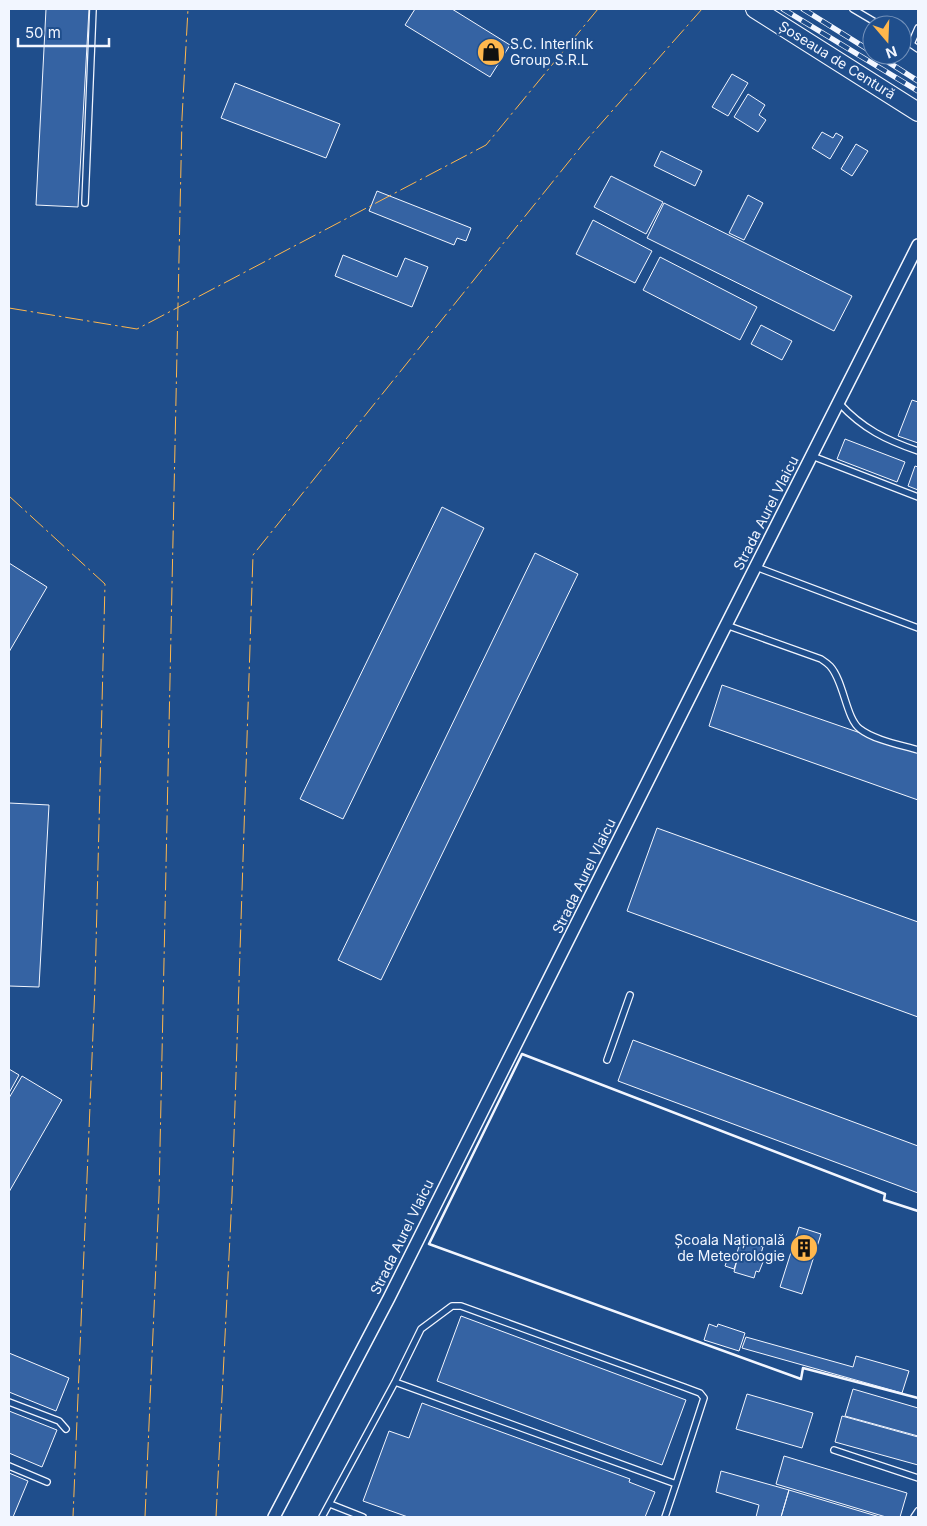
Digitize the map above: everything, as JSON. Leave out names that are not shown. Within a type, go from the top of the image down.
[{"type":"main road","name":"Șoseaua de Centură","points":[[755,9],[918,112]]},
{"type":"street","name":"Strada Aurel Vlaicu","points":[[274,1517],[389,1298],[918,245]]},
{"type":"lane","points":[[85,203],[93,9]]},
{"type":"lane","points":[[912,42],[918,28]]},
{"type":"lane","points":[[839,404],[853,418],[871,431],[918,452]]},
{"type":"lane","points":[[812,456],[918,496]]},
{"type":"lane","points":[[756,567],[918,628]]},
{"type":"lane","points":[[726,625],[821,659],[831,667],[841,686],[854,723],[858,729],[918,750]]},
{"type":"lane","points":[[607,1060],[630,995]]},
{"type":"lane","points":[[322,1517],[421,1330],[452,1306],[461,1306],[700,1393],[704,1398],[666,1517]]},
{"type":"lane","points":[[395,1382],[676,1484]]},
{"type":"lane","points":[[9,1402],[59,1422],[66,1429]]},
{"type":"lane","points":[[834,1450],[918,1478]]},
{"type":"lane","points":[[9,1466],[47,1482]]},
{"type":"lane","points":[[330,1504],[363,1517]]},
{"type":"lane","points":[[914,1517],[918,1511]]},
{"type":"building","points":[[46,9],[89,9],[78,207],[36,205]]},
{"type":"building","points":[[415,9],[452,9],[510,45],[490,77],[405,25]]},
{"type":"building","points":[[732,74],[748,83],[728,116],[712,107]]},
{"type":"building","points":[[235,83],[340,124],[326,158],[221,118]]},
{"type":"building","points":[[748,94],[765,105],[759,115],[766,120],[758,132],[734,117]]},
{"type":"building","points":[[822,132],[833,138],[836,133],[843,137],[830,159],[812,148]]},
{"type":"building","points":[[856,144],[868,151],[852,176],[841,169]]},
{"type":"building","points":[[661,151],[702,171],[695,186],[654,166]]},
{"type":"building","points":[[611,176],[663,202],[646,234],[594,207]]},
{"type":"building","points":[[377,191],[471,228],[466,241],[457,238],[454,245],[369,211]]},
{"type":"building","points":[[748,195],[763,203],[744,240],[729,233]]},
{"type":"building","points":[[664,203],[852,296],[834,331],[647,238]]},
{"type":"building","points":[[593,220],[652,251],[635,283],[576,254]]},
{"type":"building","points":[[343,255],[397,277],[405,258],[428,267],[412,307],[335,276]]},
{"type":"building","points":[[660,257],[757,307],[740,340],[643,290]]},
{"type":"building","points":[[761,325],[792,341],[782,360],[751,344]]},
{"type":"building","points":[[912,400],[918,402],[918,443],[898,436]]},
{"type":"building","points":[[845,439],[905,462],[897,482],[837,459]]},
{"type":"building","points":[[915,466],[918,467],[918,490],[908,486]]},
{"type":"building","points":[[442,507],[484,528],[343,819],[300,799]]},
{"type":"building","points":[[535,553],[578,574],[381,980],[338,960]]},
{"type":"building","points":[[9,563],[47,587],[9,652]]},
{"type":"building","points":[[722,685],[918,753],[918,800],[709,726]]},
{"type":"building","points":[[9,803],[49,805],[39,987],[9,986]]},
{"type":"building","points":[[657,828],[918,922],[918,1017],[627,911]]},
{"type":"building","points":[[633,1040],[918,1146],[918,1193],[618,1081]]},
{"type":"building","points":[[9,1069],[19,1075],[9,1093]]},
{"type":"building","points":[[22,1076],[62,1100],[9,1192],[9,1098]]},
{"type":"building","name":"Școala Națională de Meteorologie","points":[[799,1227],[821,1234],[802,1294],[780,1287]]},
{"type":"building","points":[[741,1240],[763,1247],[759,1260],[763,1262],[759,1272],[756,1271],[754,1278],[734,1272],[737,1260],[735,1259]]},
{"type":"building","points":[[728,1257],[737,1260],[734,1269],[725,1266]]},
{"type":"building","points":[[461,1316],[686,1400],[662,1465],[437,1381]]},
{"type":"building","points":[[709,1324],[717,1327],[718,1324],[745,1333],[739,1351],[704,1340]]},
{"type":"building","points":[[746,1337],[853,1367],[856,1356],[909,1371],[902,1393],[742,1348]]},
{"type":"building","points":[[9,1353],[69,1378],[56,1411],[9,1392]]},
{"type":"building","points":[[853,1389],[918,1408],[918,1436],[845,1416]]},
{"type":"building","points":[[747,1394],[813,1413],[802,1448],[736,1429]]},
{"type":"building","points":[[422,1403],[630,1479],[629,1482],[655,1492],[645,1517],[408,1517],[363,1501],[389,1431],[409,1438]]},
{"type":"building","points":[[9,1411],[57,1430],[42,1467],[9,1453]]},
{"type":"building","points":[[842,1416],[918,1437],[918,1465],[835,1442]]},
{"type":"building","points":[[784,1456],[907,1493],[900,1517],[886,1517],[776,1484]]},
{"type":"building","points":[[721,1471],[789,1490],[781,1517],[756,1517],[759,1505],[716,1492]]},
{"type":"building","points":[[9,1473],[28,1481],[13,1517],[9,1516]]},
{"type":"building","points":[[789,1490],[880,1517],[781,1517]]},
{"type":"railway","points":[[783,9],[918,91]]},
{"type":"railway","points":[[803,9],[862,46]]},
{"type":"railway","points":[[893,65],[918,81]]},
{"type":"wall","points":[[918,1211],[884,1200],[885,1194],[522,1054],[429,1244],[801,1379],[803,1368],[918,1398]]},
{"type":"power","points":[[145,1517],[159,1195],[182,118],[188,9]]},
{"type":"power","points":[[9,308],[137,329],[486,145],[598,9]]},
{"type":"power","points":[[216,1517],[232,1196],[253,555],[583,144],[702,9]]},
{"type":"power","points":[[9,496],[105,584],[95,985],[73,1517]]},
{"type":"place","name":"S.C. Interlink Group S.R.L","points":[[491,52]]},
{"type":"place","name":"Școala Națională de Meteorologie","points":[[804,1248]]}]
